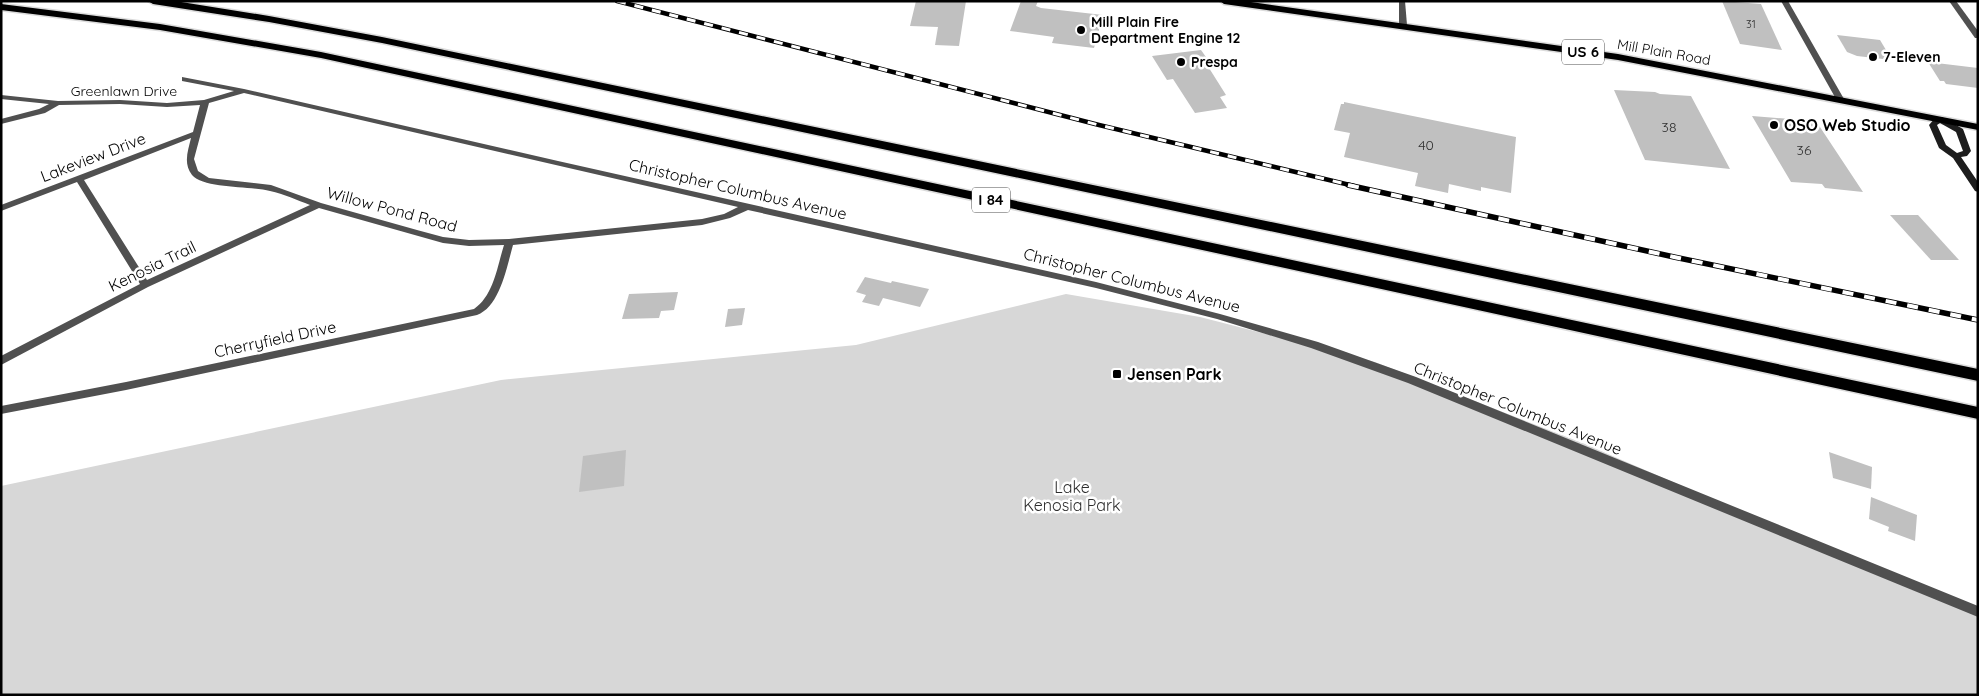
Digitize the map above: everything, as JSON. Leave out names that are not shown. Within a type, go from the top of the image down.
[{"type":"highway","name":"I 84","points":[[153,1],[269,19],[382,40],[1978,375]]},
{"type":"highway","name":"I 84","points":[[1,7],[160,27],[298,50],[1978,413]]},
{"type":"main road","name":"Mill Plain Road","points":[[1224,1],[1637,60],[1978,127]]},
{"type":"street","points":[[1402,1],[1403,26]]},
{"type":"street","points":[[1784,1],[1840,99]]},
{"type":"street","points":[[1952,1],[1978,36]]},
{"type":"street","name":"Christopher Columbus Avenue","points":[[185,79],[1156,299],[1217,316],[1314,345],[1412,380],[1978,612]]},
{"type":"street","name":"Greenlawn Drive","points":[[1,97],[58,103],[120,102],[168,105],[205,102],[244,91]]},
{"type":"street","name":"Willow Pond Road","points":[[205,102],[196,134],[191,163],[196,174],[201,178],[271,188],[318,205],[443,240],[469,243],[509,242],[702,222],[727,216],[748,206]]},
{"type":"street","points":[[1,122],[42,111],[58,103]]},
{"type":"street","points":[[1956,156],[1967,151],[1960,131],[1940,119],[1934,123],[1942,146],[1956,156],[1978,188]]},
{"type":"street","name":"Lakeview Drive","points":[[1,208],[196,134]]},
{"type":"street","points":[[79,179],[145,285]]},
{"type":"street","name":"Kenosia Trail","points":[[1,361],[145,285],[318,205]]},
{"type":"street","name":"Cherryfield Drive","points":[[1,410],[126,386],[477,312],[484,308],[492,296],[509,242]]},
{"type":"green space","name":"Lake Kenosia Park","points":[[1066,294],[1200,317],[1375,362],[1585,444],[1978,614],[1978,695],[1,695],[1,486],[501,380],[856,345]]},
{"type":"building","points":[[916,1],[966,1],[959,46],[935,45],[938,27],[910,26]]},
{"type":"building","points":[[1021,1],[1038,1],[1036,6],[1041,8],[1103,15],[1094,48],[1052,43],[1054,37],[1010,31]]},
{"type":"building","points":[[1722,1],[1761,4],[1782,50],[1740,44]]},
{"type":"building","points":[[1837,35],[1880,40],[1892,60],[1857,56],[1847,52]]},
{"type":"building","points":[[1201,50],[1213,67],[1209,68],[1226,95],[1220,97],[1227,108],[1195,113],[1173,79],[1167,80],[1152,56]]},
{"type":"building","points":[[1928,62],[1978,68],[1978,88],[1946,84],[1944,81],[1940,81]]},
{"type":"building","points":[[1614,90],[1691,96],[1730,169],[1645,160]]},
{"type":"building","points":[[1344,102],[1516,137],[1511,193],[1481,187],[1481,191],[1449,184],[1448,193],[1415,186],[1418,173],[1344,157],[1350,133],[1334,130],[1341,104],[1344,104]]},
{"type":"building","points":[[1752,116],[1816,121],[1863,192],[1825,188],[1822,184],[1791,182]]},
{"type":"building","points":[[1890,215],[1918,215],[1959,260],[1931,260]]},
{"type":"building","points":[[865,277],[929,289],[920,307],[883,298],[879,306],[862,302],[866,295],[856,292]]},
{"type":"building","points":[[678,292],[674,310],[661,311],[659,318],[622,319],[629,294]]},
{"type":"building","points":[[745,308],[742,325],[725,327],[728,309]]},
{"type":"building","points":[[626,450],[624,486],[579,492],[583,456]]},
{"type":"building","points":[[1829,452],[1872,467],[1871,489],[1833,478]]},
{"type":"building","points":[[1871,497],[1917,515],[1915,541],[1888,531],[1889,527],[1869,519]]},
{"type":"railway","points":[[617,1],[1099,125],[1354,186]]},
{"type":"railway","points":[[1348,185],[1674,257],[1978,320]]},
{"type":"place","name":"Mill Plain Fire Department Engine 12","points":[[1081,30]]},
{"type":"place","name":"7-Eleven","points":[[1873,57]]},
{"type":"place","name":"Prespa","points":[[1181,62]]},
{"type":"place","name":"OSO Web Studio","points":[[1774,125]]},
{"type":"place","name":"Jensen Park","points":[[1117,374]]}]
